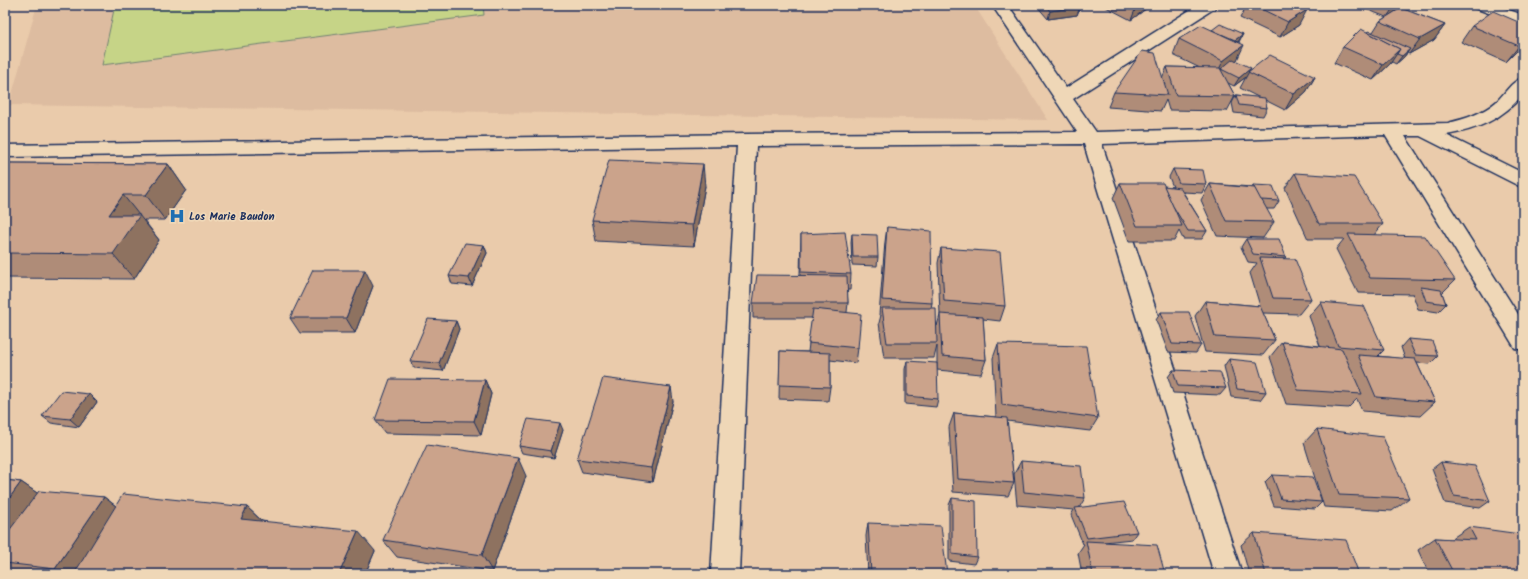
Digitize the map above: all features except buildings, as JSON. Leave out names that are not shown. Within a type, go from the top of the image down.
[{"type":"street","points":[[1000,5],[1091,138],[1228,574]]},
{"type":"street","points":[[1064,97],[1210,5]]},
{"type":"street","points":[[1481,5],[1523,21]]},
{"type":"street","points":[[5,151],[747,140],[1091,138],[1391,129],[1424,131],[1476,123],[1501,108],[1523,83]]},
{"type":"street","points":[[1391,129],[1523,341]]},
{"type":"street","points":[[1424,131],[1523,181]]},
{"type":"street","points":[[724,574],[747,140]]},
{"type":"shaded area","points":[[37,5],[974,5],[1048,120],[9,105]]},
{"type":"green space","points":[[115,5],[483,5],[484,15],[102,65]]},
{"type":"place","name":"Los Marie Baudon","points":[[177,216]]}]
